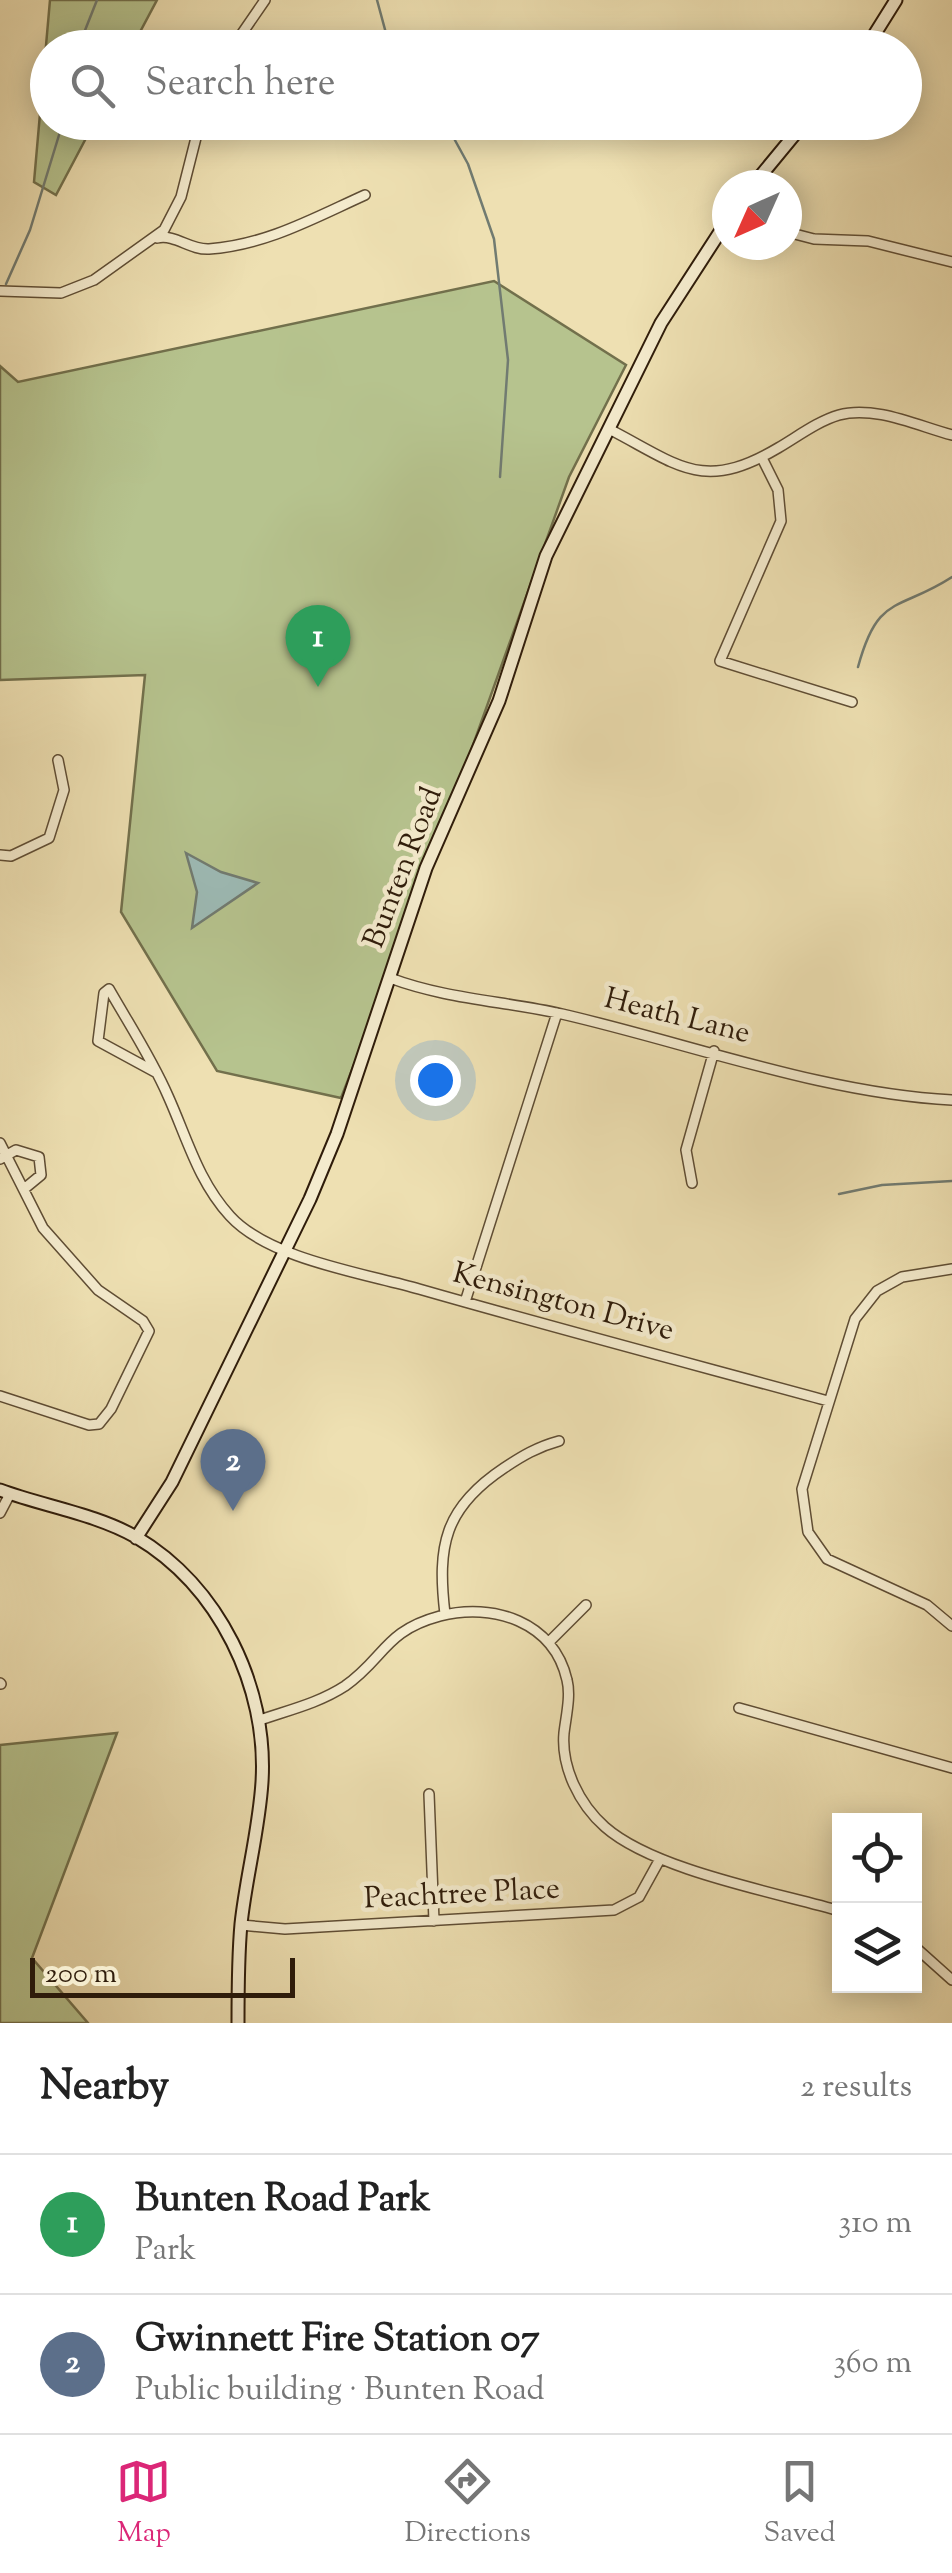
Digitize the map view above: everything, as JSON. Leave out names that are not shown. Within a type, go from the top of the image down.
[{"type":"street","points":[[244,30],[265,0]]},
{"type":"street","points":[[877,30],[896,0]]},
{"type":"street","points":[[0,292],[62,292],[94,280],[164,230],[180,197],[195,140]]},
{"type":"street","points":[[765,170],[790,140]]},
{"type":"street","points":[[149,239],[169,236],[200,249],[228,247],[294,229],[365,195]]},
{"type":"street","points":[[802,236],[868,241],[952,262]]},
{"type":"street","name":"Bunten Road","points":[[136,1538],[172,1482],[336,1134],[426,868],[499,701],[546,556],[682,286],[712,243]]},
{"type":"street","points":[[609,429],[684,468],[713,475],[762,458],[839,415],[870,413],[952,434]]},
{"type":"street","points":[[762,458],[778,490],[781,521],[720,661],[852,702]]},
{"type":"street","points":[[0,856],[10,856],[48,838],[64,790],[58,760]]},
{"type":"street","name":"Heath Lane","points":[[390,978],[470,1000],[556,1013],[891,1097],[952,1100]]},
{"type":"street","name":"Kensington Drive","points":[[157,1073],[98,1040],[104,994],[109,989],[157,1073],[192,1160],[215,1197],[254,1237],[284,1250],[828,1402]]},
{"type":"street","points":[[465,1302],[556,1013]]},
{"type":"street","points":[[692,1183],[686,1150],[714,1051]]},
{"type":"street","points":[[0,1142],[3,1157],[43,1228],[98,1290],[144,1321],[149,1332],[111,1410],[99,1424],[89,1425],[0,1396]]},
{"type":"street","points":[[3,1157],[29,1150],[38,1157],[41,1175],[24,1189]]},
{"type":"street","points":[[952,1269],[902,1277],[878,1290],[855,1319],[802,1488],[808,1532],[827,1559],[927,1605],[952,1626]]},
{"type":"street","points":[[445,1614],[440,1566],[459,1507],[478,1485],[536,1447],[558,1441]]},
{"type":"street","points":[[0,1513],[5,1492],[136,1538],[178,1570],[210,1604],[237,1652],[260,1720],[263,1778],[241,1926],[238,2023]]},
{"type":"street","points":[[549,1642],[586,1605]]},
{"type":"street","points":[[260,1720],[314,1703],[346,1685],[395,1633],[445,1614],[510,1616],[549,1642],[568,1684],[564,1740],[574,1788],[605,1828],[660,1859],[832,1909]]},
{"type":"street","points":[[740,1708],[952,1768]]},
{"type":"street","points":[[429,1794],[434,1922]]},
{"type":"street","name":"Peachtree Place","points":[[241,1926],[285,1930],[614,1910],[639,1897],[660,1859]]},
{"type":"street","points":[[922,1953],[952,1980]]},
{"type":"green space","points":[[50,0],[157,0],[141,30],[47,30]]},
{"type":"green space","points":[[38,140],[85,140],[56,195],[34,182]]},
{"type":"green space","points":[[494,281],[626,365],[569,477],[410,921],[341,1098],[217,1071],[121,912],[145,675],[0,680],[0,366],[18,382]]},
{"type":"green space","points":[[117,1733],[32,1958],[88,2023],[0,2023],[0,1745]]},
{"type":"water","points":[[186,853],[221,872],[258,883],[192,928],[197,892]]},
{"type":"waterway","points":[[85,30],[97,0]]},
{"type":"waterway","points":[[377,0],[385,30]]},
{"type":"waterway","points":[[6,284],[30,230],[58,140]]},
{"type":"waterway","points":[[455,140],[468,164],[494,239],[508,360],[500,477]]},
{"type":"waterway","points":[[858,667],[882,615],[952,577]]},
{"type":"waterway","points":[[839,1194],[882,1185],[952,1181]]},
{"type":"place","name":"Bunten Road Park","points":[[318,687]]},
{"type":"place","name":"Gwinnett Fire Station 07","points":[[233,1511]]}]
